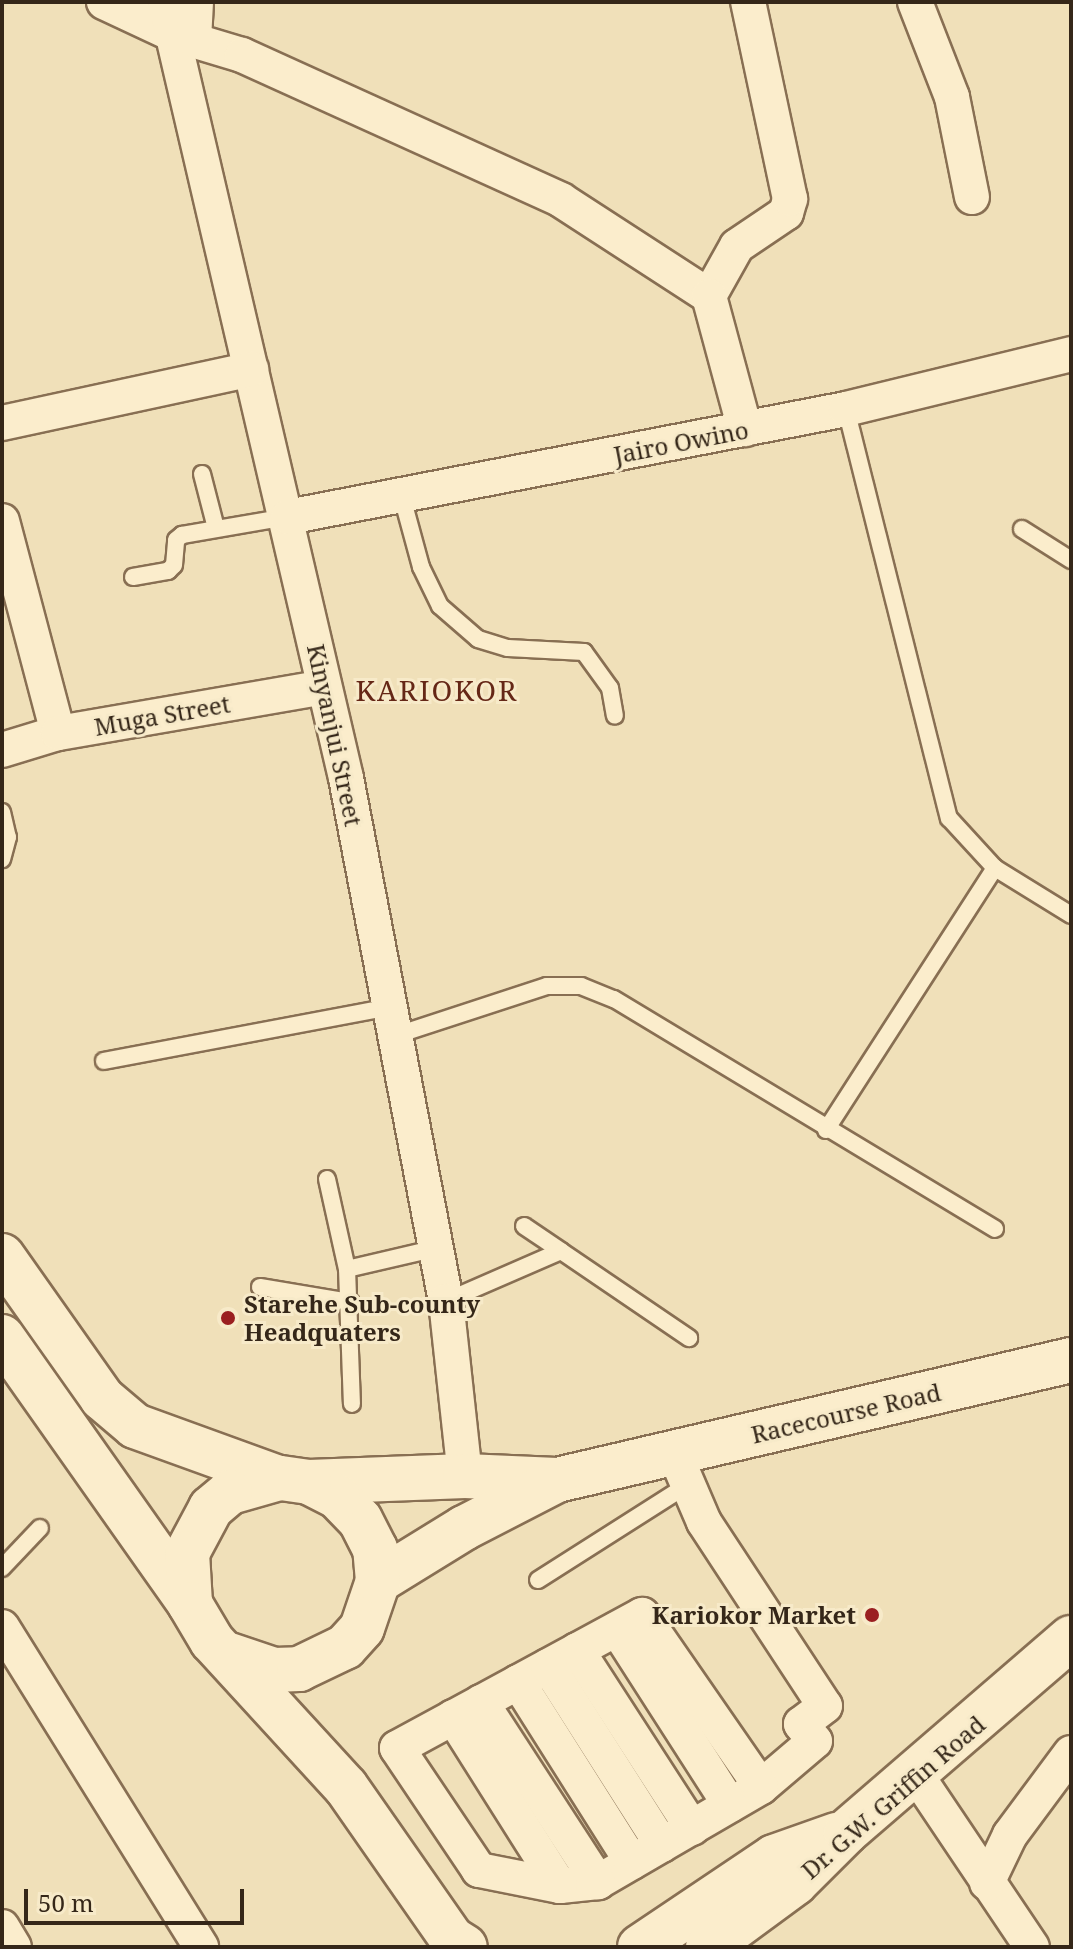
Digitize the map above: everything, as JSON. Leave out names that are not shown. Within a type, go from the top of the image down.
[{"type":"main road","points":[[2,1256],[102,1398],[135,1426],[338,1497],[360,1520],[375,1549],[378,1581],[362,1628],[323,1661],[274,1670],[229,1655]]},
{"type":"main road","points":[[2,1337],[190,1604],[212,1641],[229,1655],[346,1787],[457,1944]]},
{"type":"main road","name":"Racecourse Road","points":[[557,1480],[621,1466],[680,1468],[1071,1360]]},
{"type":"main road","points":[[1002,1378],[1071,1384]]},
{"type":"main road","points":[[190,1604],[187,1553],[211,1508],[242,1487],[294,1480],[465,1476],[557,1480]]},
{"type":"main road","points":[[378,1581],[464,1528],[557,1480]]},
{"type":"main road","name":"Dr. G.W. Griffin Road","points":[[708,1947],[795,1883],[846,1832],[917,1776],[1071,1638]]},
{"type":"main road","points":[[640,1947],[774,1857],[846,1832]]},
{"type":"street","points":[[104,2],[177,25],[561,200],[709,296],[745,429]]},
{"type":"street","name":"Kinyanjui Street","points":[[196,2],[177,25],[251,369],[288,517],[394,1021],[446,1301],[465,1476]]},
{"type":"street","points":[[709,296],[737,246],[786,213],[790,199],[748,2]]},
{"type":"street","points":[[915,2],[952,97],[972,197]]},
{"type":"street","name":"Jairo Owino","points":[[288,517],[846,409],[1071,354]]},
{"type":"street","points":[[2,423],[251,369]]},
{"type":"street","points":[[2,521],[58,733]]},
{"type":"street","name":"Muga Street","points":[[2,750],[58,733],[324,687]]},
{"type":"street","points":[[680,1468],[704,1522],[825,1706],[801,1724],[815,1741],[761,1787],[598,1882],[560,1886],[479,1870],[397,1748],[642,1615],[761,1787]]},
{"type":"street","points":[[2,1627],[201,1947]]},
{"type":"street","points":[[617,1629],[730,1805]]},
{"type":"street","points":[[563,1658],[620,1747],[692,1828]]},
{"type":"street","points":[[518,1682],[632,1862]]},
{"type":"street","points":[[467,1710],[541,1795],[598,1882]]},
{"type":"street","points":[[467,1710],[560,1886]]},
{"type":"street","points":[[541,1795],[620,1747],[711,1714]]},
{"type":"street","points":[[620,1747],[662,1845]]},
{"type":"street","points":[[987,1883],[1010,1835],[1071,1753]]},
{"type":"street","points":[[917,1776],[1032,1947]]},
{"type":"street","points":[[2,1927],[14,1947]]},
{"type":"lane","points":[[846,409],[949,818],[995,868],[1071,915]]},
{"type":"lane","points":[[202,474],[216,528]]},
{"type":"lane","points":[[402,497],[421,567],[440,606],[478,639],[508,648],[584,652],[610,688],[615,716]]},
{"type":"lane","points":[[133,577],[168,571],[174,565],[176,540],[216,528],[288,517]]},
{"type":"lane","points":[[1022,529],[1071,560]]},
{"type":"lane","points":[[2,812],[8,837],[2,859]]},
{"type":"lane","points":[[826,1130],[995,868]]},
{"type":"lane","points":[[104,1061],[394,1021],[547,986],[581,986],[614,999],[826,1130],[995,1229]]},
{"type":"lane","points":[[327,1179],[351,1302],[352,1404]]},
{"type":"lane","points":[[524,1226],[689,1338]]},
{"type":"lane","points":[[347,1269],[437,1248]]},
{"type":"lane","points":[[446,1301],[561,1251]]},
{"type":"lane","points":[[260,1287],[351,1302]]},
{"type":"lane","points":[[538,1580],[680,1468]]},
{"type":"lane","points":[[2,1568],[40,1528]]},
{"type":"place","name":"Starehe Sub-county Headquaters","points":[[228,1318]]},
{"type":"place","name":"Kariokor Market","points":[[872,1615]]},
{"type":"district","name":"KARIOKOR","points":[[437,690]]}]
